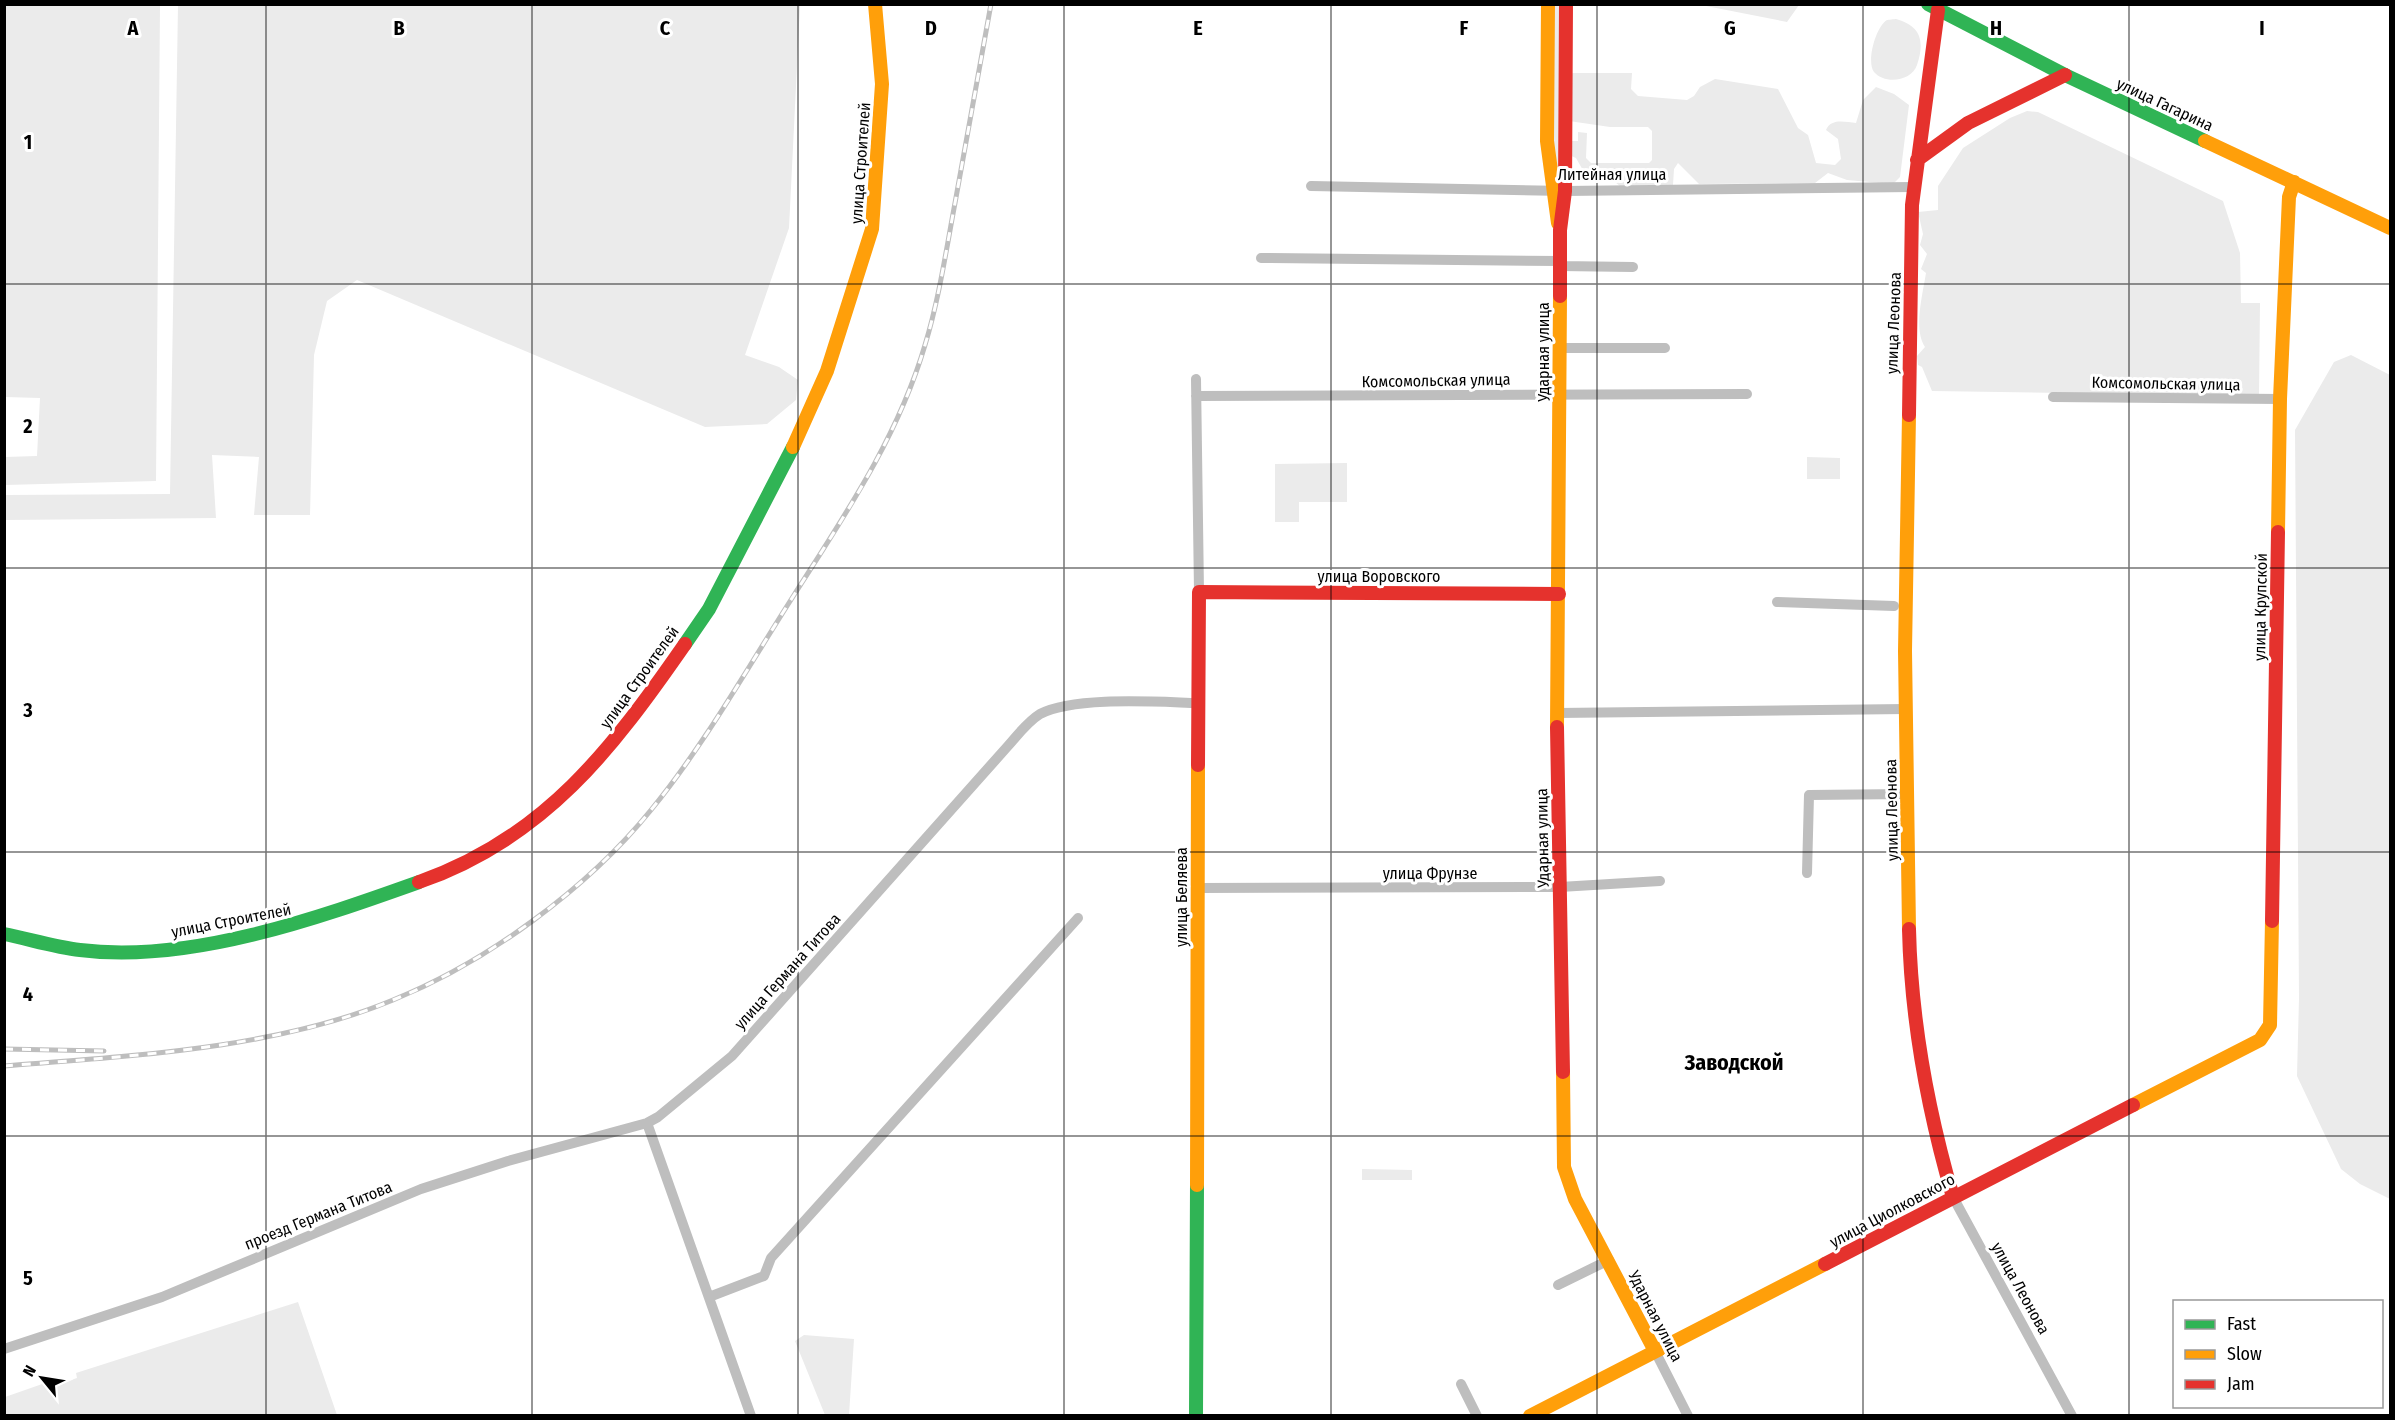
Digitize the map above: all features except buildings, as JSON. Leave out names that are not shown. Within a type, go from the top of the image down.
[{"type":"main road","name":"улица Строителей","points":[[4,934],[81,950],[146,952],[211,943],[325,916],[457,869],[531,823],[584,776],[628,725],[709,609],[795,443],[826,371],[872,228],[882,84],[875,4]]},
{"type":"main road","name":"Ударная улица","points":[[1548,4],[1547,133],[1550,188],[1560,230]]},
{"type":"main road","name":"Ударная улица","points":[[1566,4],[1565,191],[1560,230],[1557,713],[1564,1167],[1575,1199],[1655,1351]]},
{"type":"main road","name":"улица Гагарина","points":[[1934,6],[2065,75],[2391,228]]},
{"type":"main road","name":"улица Леонова","points":[[1934,6],[1913,187],[1906,467],[1907,794],[1910,967],[1934,1131],[1953,1197]]},
{"type":"main road","points":[[1916,164],[1968,123],[2065,75]]},
{"type":"main road","name":"улица Крупской","points":[[2267,1032],[2270,1025],[2280,399],[2289,197],[2294,182]]},
{"type":"main road","name":"улица Воровского","points":[[1199,592],[1559,594]]},
{"type":"main road","name":"улица Беляева","points":[[1196,1416],[1199,592]]},
{"type":"main road","name":"улица Циолковского","points":[[1530,1416],[2260,1040],[2267,1032]]},
{"type":"street","name":"Литейная улица","points":[[1311,186],[1550,188],[1565,191],[1913,187]]},
{"type":"street","points":[[1261,258],[1560,263],[1633,267]]},
{"type":"street","points":[[1560,348],[1665,348]]},
{"type":"street","name":"улица Беляева","points":[[1196,379],[1199,592]]},
{"type":"street","name":"Комсомольская улица","points":[[1196,396],[1748,394]]},
{"type":"street","name":"Комсомольская улица","points":[[2053,397],[2280,399]]},
{"type":"street","points":[[1777,602],[1894,606]]},
{"type":"street","name":"улица Германа Титова","points":[[647,1124],[732,1056],[1007,747],[1041,714],[1072,706],[1127,702],[1198,703]]},
{"type":"street","points":[[1557,713],[1906,710]]},
{"type":"street","points":[[1808,873],[1809,795],[1907,794]]},
{"type":"street","name":"улица Фрунзе","points":[[1199,888],[1560,887],[1660,881]]},
{"type":"street","points":[[709,1297],[764,1275],[771,1258],[1078,918]]},
{"type":"street","points":[[647,1124],[751,1416]]},
{"type":"street","name":"проезд Германа Титова","points":[[4,1349],[162,1297],[421,1189],[508,1161],[647,1124]]},
{"type":"street","name":"улица Леонова","points":[[1953,1197],[2072,1416]]},
{"type":"street","points":[[1558,1285],[1609,1260]]},
{"type":"street","name":"Ударная улица","points":[[1655,1351],[1688,1416]]},
{"type":"street","points":[[1461,1384],[1477,1416]]},
{"type":"shaded area","points":[[5,4],[160,5],[156,481],[5,485],[5,457],[37,456],[40,398],[5,397]]},
{"type":"shaded area","points":[[1561,4],[1562,170],[1558,176],[1554,171],[1554,5]]},
{"type":"shaded area","points":[[178,5],[800,5],[789,228],[745,355],[779,367],[798,380],[796,400],[767,424],[705,427],[357,280],[327,301],[314,355],[310,515],[254,515],[259,457],[212,455],[216,518],[5,520],[5,495],[170,494]]},
{"type":"shaded area","points":[[1701,5],[1799,5],[1787,22]]},
{"type":"shaded area","points":[[1896,19],[1916,30],[1921,49],[1917,65],[1910,75],[1891,80],[1874,72],[1871,60],[1873,44],[1879,29],[1887,20]]},
{"type":"shaded area","points":[[1571,73],[1632,73],[1631,89],[1638,96],[1687,100],[1694,96],[1700,87],[1715,79],[1778,89],[1798,128],[1808,135],[1816,163],[1835,165],[1841,159],[1838,139],[1826,130],[1828,126],[1835,122],[1856,123],[1863,100],[1876,87],[1894,94],[1909,105],[1900,177],[1893,184],[1847,180],[1828,173],[1815,183],[1699,184],[1678,163],[1674,169],[1673,185],[1620,186],[1611,179],[1593,179],[1584,172],[1576,158],[1567,154],[1566,141],[1578,141],[1578,132],[1587,133],[1586,158],[1591,163],[1649,163],[1652,160],[1652,131],[1648,127],[1610,127],[1569,121]]},
{"type":"shaded area","points":[[2027,111],[2038,112],[2223,201],[2240,253],[2241,303],[2260,303],[2259,396],[1932,391],[1922,367],[1918,365],[1917,356],[1925,347],[1921,339],[1919,321],[1926,273],[1921,269],[1927,254],[1920,245],[1923,234],[1918,212],[1938,210],[1938,186],[1963,148],[2010,118]]},
{"type":"shaded area","points":[[2351,355],[2390,375],[2390,1199],[2360,1184],[2341,1169],[2297,1076],[2299,998],[2295,430],[2334,362]]},
{"type":"shaded area","points":[[1807,457],[1840,458],[1840,479],[1807,479]]},
{"type":"shaded area","points":[[1347,463],[1347,502],[1299,502],[1299,522],[1275,522],[1275,464]]},
{"type":"shaded area","points":[[1362,1169],[1412,1170],[1412,1180],[1362,1180]]},
{"type":"shaded area","points":[[298,1302],[337,1415],[5,1415],[5,1397],[48,1382],[50,1386],[74,1379],[77,1378],[76,1373]]},
{"type":"shaded area","points":[[804,1335],[854,1339],[849,1415],[825,1415],[795,1341]]},
{"type":"railway","points":[[4,1066],[152,1054],[252,1040],[301,1030],[393,1000],[464,965],[499,944],[566,895],[625,839],[671,785],[726,705],[851,505],[900,412],[925,345],[938,293],[991,4]]},
{"type":"railway","points":[[4,1049],[104,1051]]},
{"type":"traffic: fast","points":[[1928,4],[2065,75],[2205,141]]},
{"type":"traffic: fast","points":[[685,644],[709,609],[793,447]]},
{"type":"traffic: fast","points":[[4,934],[80,950],[122,953],[165,950],[252,935],[339,910],[419,882]]},
{"type":"traffic: fast","points":[[1196,1416],[1197,1185]]},
{"type":"traffic: slow","points":[[793,447],[827,371],[872,229],[882,84],[875,4]]},
{"type":"traffic: slow","points":[[1548,4],[1547,141],[1558,223]]},
{"type":"traffic: slow","points":[[2205,141],[2390,228]]},
{"type":"traffic: slow","points":[[2278,532],[2280,399],[2289,197],[2294,182]]},
{"type":"traffic: slow","points":[[1557,727],[1560,296]]},
{"type":"traffic: slow","points":[[1909,415],[1905,651],[1909,929]]},
{"type":"traffic: slow","points":[[1197,1185],[1198,765]]},
{"type":"traffic: slow","points":[[2133,1105],[2260,1040],[2270,1025],[2272,921]]},
{"type":"traffic: slow","points":[[1563,1072],[1564,1167],[1575,1199],[1655,1351]]},
{"type":"traffic: slow","points":[[1530,1416],[1825,1264]]},
{"type":"traffic: jam","points":[[1560,296],[1560,230],[1565,191],[1566,4]]},
{"type":"traffic: jam","points":[[1909,415],[1912,205],[1938,10]]},
{"type":"traffic: jam","points":[[1917,160],[1968,123],[2065,75]]},
{"type":"traffic: jam","points":[[2272,921],[2278,532]]},
{"type":"traffic: jam","points":[[1198,765],[1199,592],[1559,594]]},
{"type":"traffic: jam","points":[[419,882],[464,863],[503,841],[539,815],[572,786],[630,719],[685,644]]},
{"type":"traffic: jam","points":[[1557,727],[1563,1072]]},
{"type":"traffic: jam","points":[[1909,929],[1913,997],[1922,1064],[1936,1132],[1953,1197]]},
{"type":"traffic: jam","points":[[1825,1264],[2133,1105]]},
{"type":"district","name":"Заводской","points":[[1734,1062]]}]
